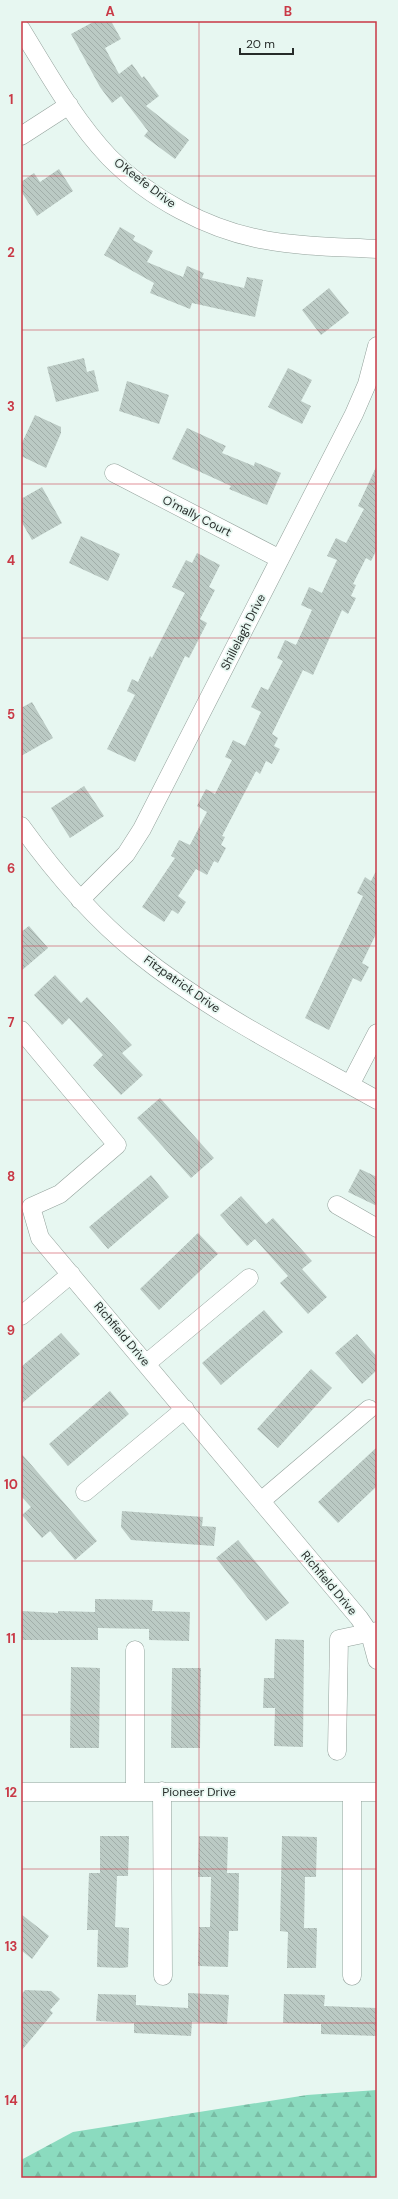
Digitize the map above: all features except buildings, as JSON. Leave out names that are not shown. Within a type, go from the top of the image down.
[{"type":"street","name":"O'Keefe Drive","points":[[21,30],[85,128],[120,166],[163,200],[187,213],[218,226],[264,240],[312,246],[377,249]]},
{"type":"street","points":[[21,136],[69,105]]},
{"type":"street","name":"Shillelagh Drive","points":[[80,900],[126,854],[142,829],[354,414],[367,384],[377,346]]},
{"type":"street","name":"O'mally Court","points":[[114,473],[280,559]]},
{"type":"street","name":"Fitzpatrick Drive","points":[[21,826],[80,900],[137,953],[202,1001],[377,1100]]},
{"type":"street","name":"Richfield Drive","points":[[21,1030],[117,1145],[60,1194],[31,1207],[40,1238],[185,1409],[260,1501],[374,1632],[377,1660]]},
{"type":"street","points":[[350,1085],[377,1033]]},
{"type":"street","points":[[337,1205],[377,1228]]},
{"type":"street","points":[[21,1316],[71,1274]]},
{"type":"street","points":[[147,1364],[249,1278]]},
{"type":"street","points":[[85,1492],[185,1409]]},
{"type":"street","points":[[260,1501],[369,1409]]},
{"type":"street","points":[[337,1751],[339,1639],[374,1632]]},
{"type":"street","points":[[135,1792],[136,1650]]},
{"type":"street","points":[[162,1791],[163,1976]]},
{"type":"street","name":"Pioneer Drive","points":[[21,1792],[377,1792]]},
{"type":"street","points":[[352,1792],[352,1976]]},
{"type":"green space","points":[[377,2090],[377,2178],[21,2178],[21,2160],[73,2132],[307,2095]]}]
